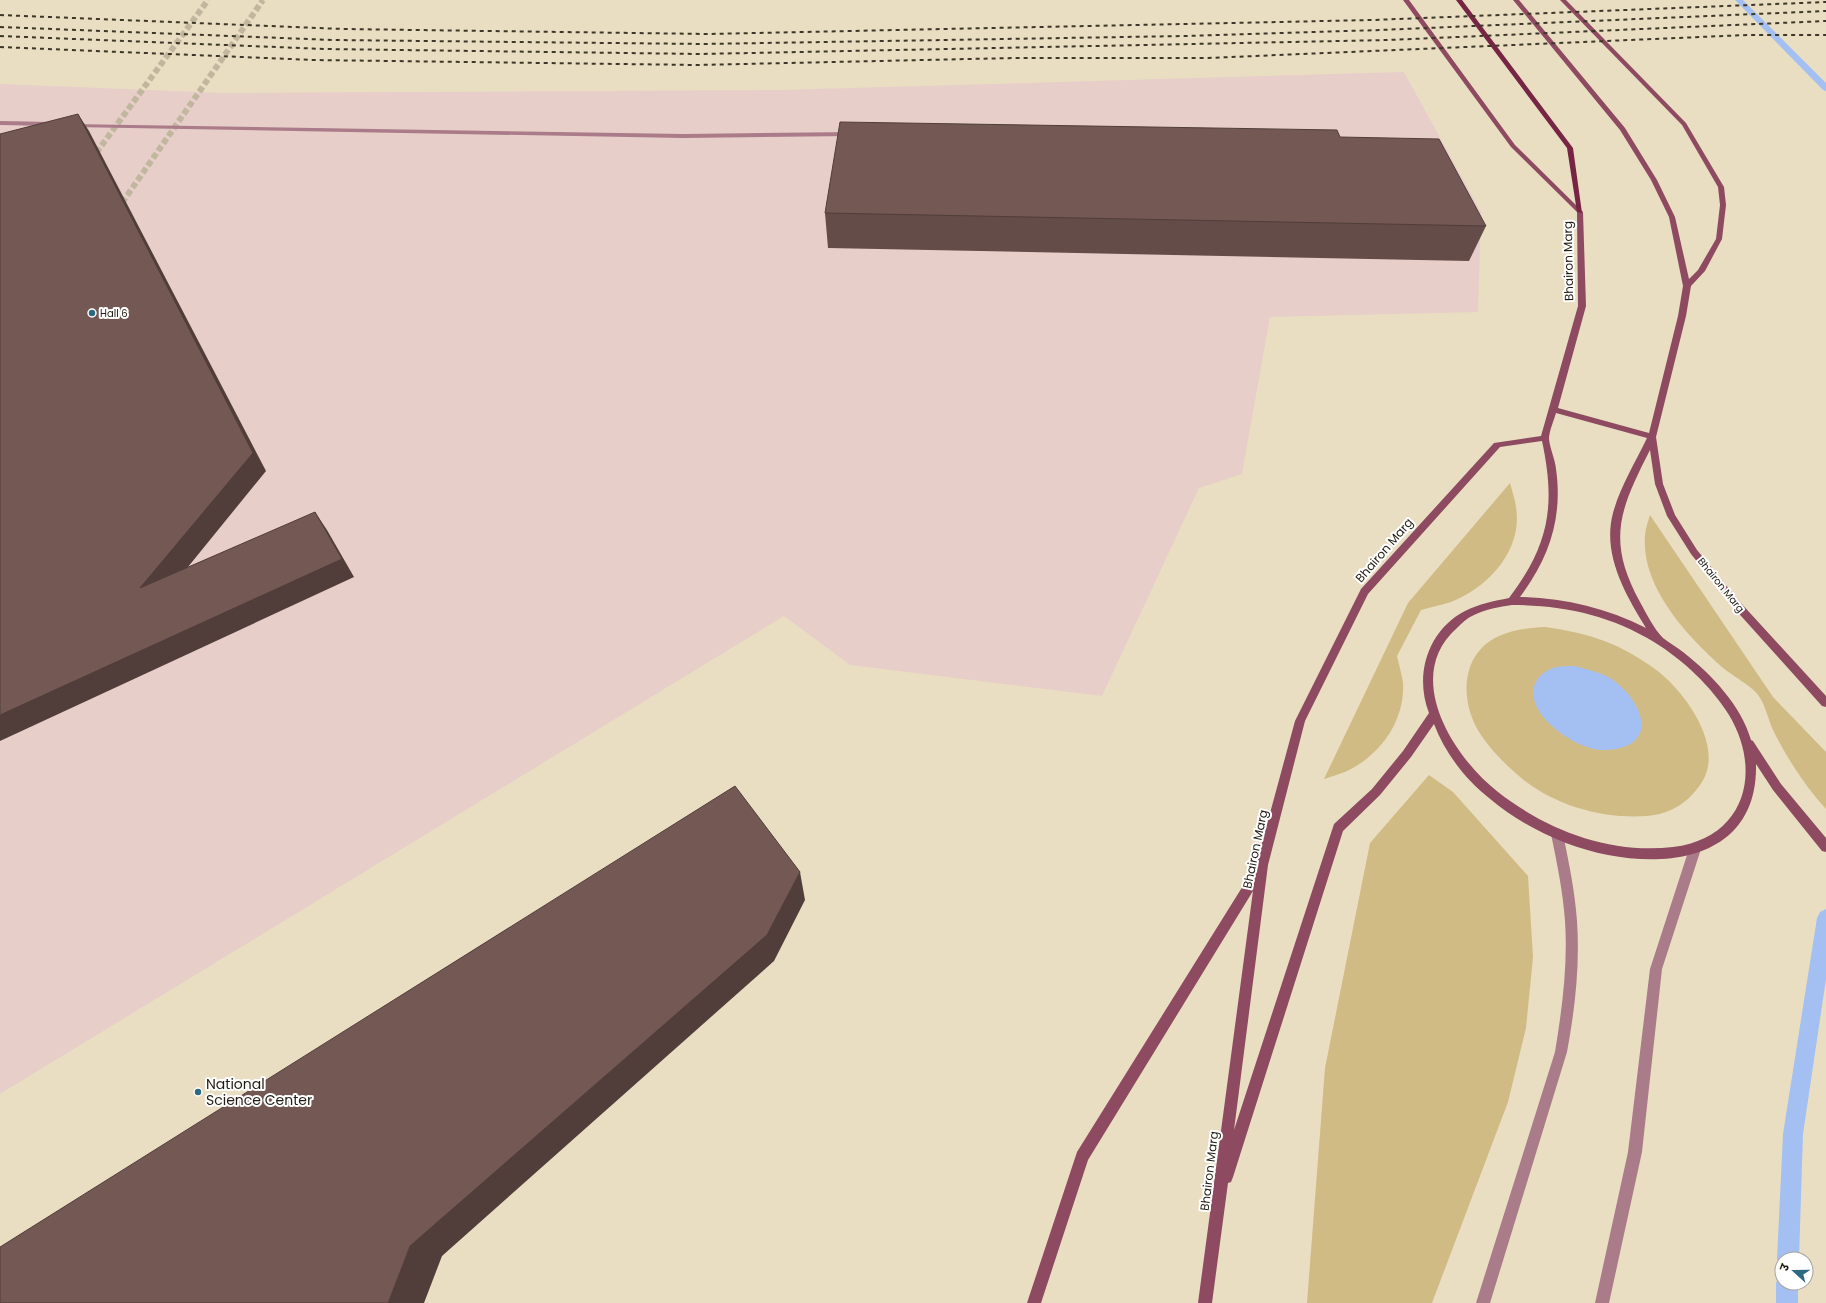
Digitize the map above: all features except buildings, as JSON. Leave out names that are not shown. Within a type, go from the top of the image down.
[{"type":"main road","name":"Bhairon Marg","points":[[1205,1303],[1262,865],[1300,721],[1364,592],[1443,502],[1497,445],[1545,438],[1582,306],[1580,212],[1513,146],[1406,0]]},
{"type":"main road","points":[[1459,0],[1570,148],[1580,212]]},
{"type":"main road","name":"Bhairon Marg","points":[[1516,0],[1623,129],[1654,180],[1672,217],[1687,286],[1682,316],[1652,437],[1659,484],[1671,516],[1694,552],[1736,604],[1826,703]]},
{"type":"main road","points":[[1563,0],[1684,124],[1720,187],[1723,204],[1722,222],[1718,239],[1711,255],[1701,271],[1687,286]]},
{"type":"main road","points":[[1552,409],[1652,437],[1625,494],[1617,516],[1616,540],[1620,562],[1628,587],[1641,614],[1659,641]]},
{"type":"main road","points":[[1512,601],[1529,578],[1541,554],[1550,530],[1554,499],[1552,468],[1545,438]]},
{"type":"main road","points":[[1746,739],[1752,767],[1750,794],[1739,817],[1720,836],[1694,849],[1664,855],[1629,854],[1593,847],[1557,834],[1522,816],[1491,793],[1465,768],[1446,742],[1434,715],[1428,690],[1428,666],[1435,646],[1448,629],[1465,615],[1487,606],[1512,601],[1540,601],[1570,604],[1600,613],[1630,625],[1659,641],[1686,660],[1712,685],[1732,711],[1746,739],[1777,787],[1826,847]]},
{"type":"main road","points":[[1218,1202],[1338,828],[1376,792],[1407,754],[1434,715]]},
{"type":"main road","points":[[1034,1303],[1082,1157],[1262,865]]},
{"type":"lane","points":[[0,123],[56,124]]},
{"type":"lane","points":[[64,124],[684,136],[862,134]]},
{"type":"lane","points":[[1483,1303],[1561,1052],[1568,1015],[1572,967],[1571,921],[1566,877],[1557,834]]},
{"type":"lane","points":[[1602,1303],[1635,1152],[1656,969],[1694,849]]},
{"type":"shaded area","points":[[1404,72],[1481,212],[1478,312],[1270,317],[1242,474],[1199,488],[1102,696],[850,665],[784,616],[0,1094],[0,84],[224,93],[780,90]]},
{"type":"shaded area","points":[[1510,483],[1516,504],[1517,523],[1509,552],[1490,577],[1478,587],[1451,602],[1421,610],[1397,656],[1403,683],[1403,696],[1396,721],[1390,733],[1374,753],[1364,761],[1350,770],[1324,779],[1408,603]]},
{"type":"shaded area","points":[[1650,515],[1773,697],[1826,752],[1826,809],[1803,781],[1783,750],[1758,695],[1708,655],[1681,625],[1658,592],[1650,574],[1646,555],[1645,533]]},
{"type":"shaded area","points":[[1545,627],[1590,636],[1603,640],[1629,652],[1665,677],[1685,699],[1701,725],[1709,753],[1707,771],[1701,784],[1685,802],[1664,813],[1647,816],[1615,815],[1583,809],[1552,798],[1538,790],[1513,771],[1491,748],[1481,735],[1469,708],[1467,680],[1470,666],[1477,654],[1486,644],[1499,636],[1516,630]]},
{"type":"shaded area","points":[[1429,775],[1453,792],[1528,876],[1533,957],[1526,1028],[1508,1102],[1432,1303],[1307,1303],[1325,1068],[1370,843]]},
{"type":"water","points":[[1561,666],[1575,666],[1597,672],[1617,683],[1636,705],[1640,716],[1641,727],[1638,736],[1631,743],[1619,748],[1602,750],[1591,748],[1565,736],[1542,716],[1535,704],[1533,692],[1537,680],[1545,672],[1553,668]]},
{"type":"waterway","points":[[1739,0],[1826,88]]},
{"type":"waterway","points":[[1788,1251],[1793,1134],[1826,918]]},
{"type":"waterway","points":[[1787,1291],[1787,1303]]},
{"type":"tunnel","points":[[91,160],[208,0]]},
{"type":"tunnel","points":[[117,210],[263,0]]},
{"type":"railway","points":[[0,15],[343,29],[707,34],[1373,20],[1826,2]]},
{"type":"railway","points":[[0,27],[333,40],[704,44],[1184,36],[1380,30],[1826,11]]},
{"type":"railway","points":[[0,36],[325,49],[701,54],[1388,40],[1826,21]]},
{"type":"railway","points":[[0,47],[314,60],[697,65],[1014,58],[1208,58],[1747,35],[1826,35]]},
{"type":"place","name":"Hall 6","points":[[92,313]]},
{"type":"place","name":"National Science Center","points":[[198,1092]]}]
